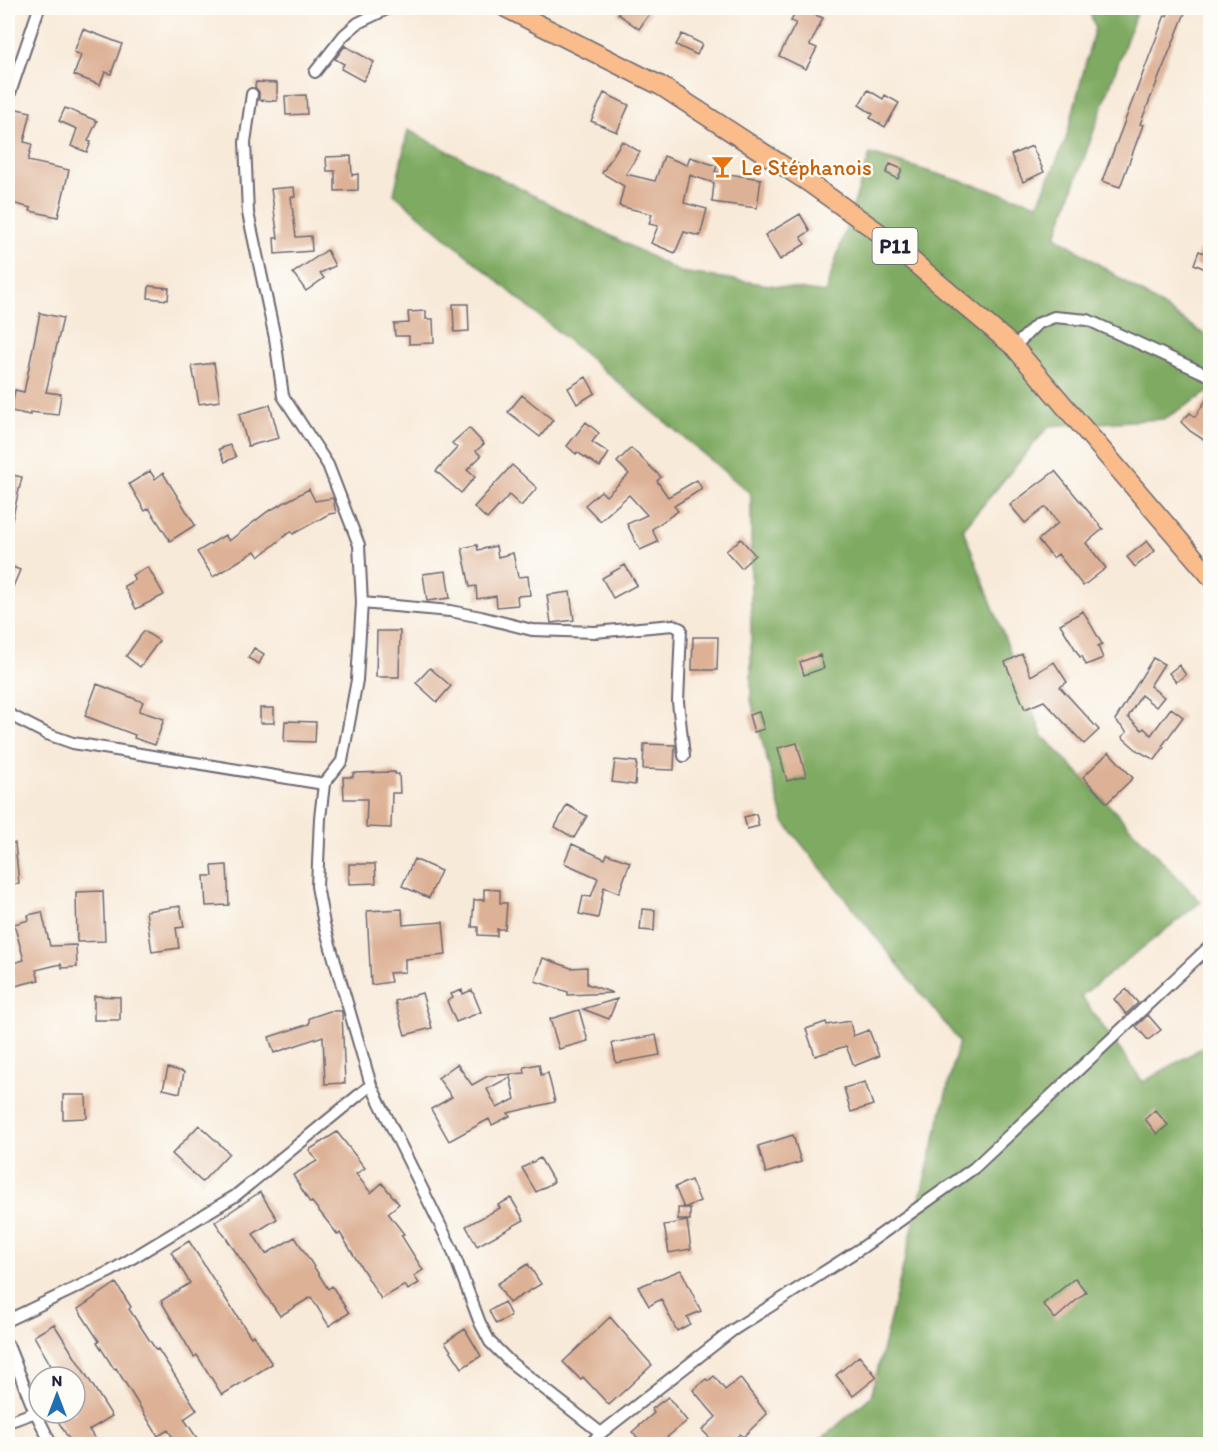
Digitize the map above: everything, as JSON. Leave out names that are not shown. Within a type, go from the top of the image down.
[{"type":"main road","name":"P11","points":[[506,8],[661,86],[808,182],[878,232],[1014,347],[1210,576]]},
{"type":"street","points":[[8,99],[39,8]]},
{"type":"street","points":[[315,72],[344,35],[358,23],[390,8]]},
{"type":"street","points":[[252,94],[245,142],[248,213],[275,338],[284,396],[328,465],[360,545],[362,603],[357,680],[342,761],[324,784],[317,886],[324,924],[371,1085],[452,1249],[480,1323],[490,1342],[510,1362],[601,1433]]},
{"type":"street","points":[[1014,347],[1037,324],[1054,317],[1088,320],[1210,376]]},
{"type":"street","points":[[362,603],[450,611],[532,630],[595,632],[673,625],[681,629],[678,702],[684,756]]},
{"type":"street","points":[[8,714],[46,734],[73,743],[324,784]]},
{"type":"street","points":[[590,1444],[733,1330],[863,1247],[974,1168],[1210,946]]},
{"type":"street","points":[[8,1320],[111,1272],[235,1196],[371,1085]]},
{"type":"street","points":[[8,1345],[27,1390]]},
{"type":"street","points":[[8,1422],[27,1415]]},
{"type":"street","points":[[42,1425],[51,1444]]},
{"type":"green space","points":[[1088,8],[1138,8],[1056,236],[1210,338],[1210,391],[1164,419],[1049,426],[963,529],[1042,735],[1201,902],[1081,996],[1143,1082],[1210,1043],[1210,1444],[816,1444],[871,1396],[959,1041],[784,822],[751,700],[751,494],[394,194],[408,130],[680,272],[825,293],[870,154],[1038,204],[1066,139],[1095,27]]},
{"type":"building","points":[[622,8],[641,8],[650,13],[639,29],[618,14]]},
{"type":"building","points":[[798,8],[823,18],[810,45],[817,48],[806,69],[779,56],[796,23],[791,21]]},
{"type":"building","points":[[1155,8],[1187,8],[1140,124],[1143,125],[1120,187],[1102,181],[1165,15],[1167,16],[1168,13]]},
{"type":"building","points":[[83,29],[122,44],[111,74],[105,72],[100,85],[74,75],[81,55],[74,52]]},
{"type":"building","points":[[682,34],[702,44],[697,55],[676,45]]},
{"type":"building","points":[[345,46],[374,62],[363,81],[341,69],[344,64],[335,59]]},
{"type":"building","points":[[256,82],[277,83],[277,101],[259,100],[259,92],[255,87]]},
{"type":"building","points":[[868,90],[883,99],[885,95],[899,103],[885,127],[870,118],[873,114],[859,105]]},
{"type":"building","points":[[604,93],[629,105],[617,132],[591,121]]},
{"type":"building","points":[[306,95],[307,114],[286,115],[285,96]]},
{"type":"building","points":[[65,108],[97,121],[88,141],[91,142],[87,152],[71,146],[77,129],[59,121]]},
{"type":"building","points":[[17,109],[31,112],[24,142],[32,144],[28,161],[69,170],[58,217],[30,211],[31,208],[8,202],[8,138],[10,139]]},
{"type":"building","points":[[622,141],[640,152],[626,174],[655,181],[664,156],[687,165],[690,157],[717,166],[715,172],[761,179],[757,208],[712,202],[714,183],[690,175],[684,203],[707,209],[700,236],[684,232],[675,253],[651,243],[658,226],[649,224],[652,214],[619,206],[624,186],[602,173]]},
{"type":"building","points":[[1032,146],[1044,172],[1023,182],[1011,155]]},
{"type":"building","points":[[351,156],[352,175],[358,174],[358,190],[335,191],[335,171],[327,171],[326,157]]},
{"type":"building","points":[[890,164],[902,169],[898,179],[886,173]]},
{"type":"building","points":[[294,187],[295,197],[291,197],[296,237],[311,236],[312,251],[275,254],[274,238],[278,238],[271,189]]},
{"type":"building","points":[[800,214],[810,231],[801,237],[805,244],[780,260],[765,235]]},
{"type":"building","points":[[327,250],[335,266],[320,273],[324,278],[306,291],[293,273]]},
{"type":"building","points":[[1199,251],[1210,255],[1210,271],[1194,264]]},
{"type":"building","points":[[149,286],[169,288],[168,300],[148,298]]},
{"type":"building","points":[[453,304],[468,304],[469,331],[454,332]]},
{"type":"building","points":[[426,311],[426,319],[433,319],[434,343],[409,344],[409,336],[395,336],[394,324],[409,323],[408,312]]},
{"type":"building","points":[[40,313],[63,318],[46,392],[61,394],[58,415],[30,412],[30,415],[11,411],[15,390],[24,392]]},
{"type":"building","points":[[214,363],[220,401],[199,404],[192,366]]},
{"type":"building","points":[[586,377],[595,393],[577,404],[568,388]]},
{"type":"building","points":[[1210,394],[1210,444],[1181,422],[1190,413],[1195,417]]},
{"type":"building","points":[[522,395],[553,420],[540,437],[508,412]]},
{"type":"building","points":[[270,405],[279,438],[248,446],[239,414]]},
{"type":"building","points":[[586,422],[599,433],[592,442],[609,453],[600,467],[577,452],[576,454],[567,446]]},
{"type":"building","points":[[469,428],[484,444],[476,451],[481,456],[467,470],[475,477],[461,493],[436,471],[457,448],[452,443]]},
{"type":"building","points":[[230,445],[236,457],[225,462],[219,449]]},
{"type":"building","points":[[631,448],[661,477],[657,481],[668,497],[697,480],[702,489],[674,506],[678,511],[652,529],[658,542],[640,550],[627,524],[647,515],[629,495],[600,521],[585,505],[601,491],[606,496],[629,474],[617,462]]},
{"type":"building","points":[[512,465],[537,488],[521,506],[509,495],[487,519],[474,507]]},
{"type":"building","points":[[150,471],[155,479],[163,473],[195,525],[170,541],[149,508],[145,511],[129,484]]},
{"type":"building","points":[[1055,471],[1103,529],[1086,543],[1106,568],[1083,586],[1058,554],[1053,558],[1038,540],[1058,523],[1046,507],[1025,523],[1010,505]]},
{"type":"building","points":[[8,474],[22,477],[12,520],[8,519]]},
{"type":"building","points":[[309,489],[315,501],[333,498],[336,513],[329,514],[293,534],[291,531],[259,557],[255,551],[213,577],[197,552],[225,535],[229,541],[267,512]]},
{"type":"building","points":[[741,539],[755,555],[741,568],[726,551]]},
{"type":"building","points":[[1147,541],[1155,551],[1135,567],[1127,557]]},
{"type":"building","points":[[477,545],[478,550],[496,546],[498,557],[513,553],[518,577],[528,576],[530,595],[517,596],[518,605],[497,607],[496,596],[477,599],[476,586],[470,587],[462,548]]},
{"type":"building","points":[[8,565],[20,570],[8,599]]},
{"type":"building","points":[[625,565],[637,585],[613,598],[602,578]]},
{"type":"building","points":[[148,567],[164,595],[136,609],[124,586],[135,580],[132,575]]},
{"type":"building","points":[[446,571],[450,598],[427,601],[423,574]]},
{"type":"building","points":[[570,592],[574,620],[551,623],[547,595]]},
{"type":"building","points":[[1083,611],[1102,644],[1098,646],[1103,658],[1086,665],[1060,624]]},
{"type":"building","points":[[144,631],[159,641],[140,667],[126,656]]},
{"type":"building","points":[[377,631],[400,631],[399,677],[376,677]]},
{"type":"building","points":[[693,637],[718,637],[717,670],[692,670]]},
{"type":"building","points":[[254,648],[264,654],[259,664],[248,658]]},
{"type":"building","points":[[1022,654],[1031,676],[1054,662],[1067,682],[1060,687],[1099,730],[1084,744],[1044,701],[1025,709],[1005,662]]},
{"type":"building","points":[[820,655],[824,668],[804,675],[800,662]]},
{"type":"building","points":[[1153,658],[1164,664],[1150,686],[1164,697],[1156,707],[1141,695],[1128,717],[1151,735],[1171,708],[1183,717],[1155,760],[1138,751],[1122,737],[1127,732],[1115,720]]},
{"type":"building","points":[[1179,665],[1186,675],[1176,682],[1169,673]]},
{"type":"building","points":[[430,668],[451,686],[437,702],[416,683]]},
{"type":"building","points":[[97,684],[143,702],[139,711],[164,719],[155,745],[85,716]]},
{"type":"building","points":[[260,708],[274,708],[274,723],[260,723]]},
{"type":"building","points":[[759,712],[764,729],[754,732],[749,715]]},
{"type":"building","points":[[285,721],[316,722],[315,742],[284,741]]},
{"type":"building","points":[[797,743],[806,776],[787,781],[778,748]]},
{"type":"building","points":[[644,744],[675,745],[674,770],[643,769]]},
{"type":"building","points":[[1109,752],[1133,778],[1107,803],[1083,777]]},
{"type":"building","points":[[615,760],[637,762],[635,785],[612,782]]},
{"type":"building","points":[[395,772],[399,774],[400,793],[392,793],[391,828],[366,827],[367,799],[344,799],[343,777],[353,777],[353,773]]},
{"type":"building","points":[[567,805],[587,816],[574,838],[555,827]]},
{"type":"building","points":[[756,814],[759,826],[747,829],[744,817]]},
{"type":"building","points":[[8,843],[15,843],[19,884],[8,885]]},
{"type":"building","points":[[572,844],[605,859],[607,854],[630,862],[619,893],[604,887],[598,918],[579,914],[583,896],[591,897],[598,878],[564,863]]},
{"type":"building","points":[[414,859],[441,871],[429,898],[402,886]]},
{"type":"building","points":[[349,864],[375,864],[376,883],[349,884]]},
{"type":"building","points":[[227,865],[229,905],[206,906],[204,876],[213,876],[212,866]]},
{"type":"building","points":[[484,889],[500,890],[500,903],[507,903],[505,929],[497,929],[497,936],[478,935],[478,927],[472,927],[474,900],[484,900]]},
{"type":"building","points":[[103,891],[105,941],[77,942],[76,892]]},
{"type":"building","points":[[180,906],[184,927],[176,928],[179,948],[152,952],[146,911]]},
{"type":"building","points":[[402,909],[403,925],[443,922],[446,955],[405,959],[405,972],[389,973],[391,982],[371,985],[367,911]]},
{"type":"building","points":[[642,909],[655,910],[654,931],[640,930]]},
{"type":"building","points":[[42,912],[50,946],[76,945],[77,967],[62,968],[61,964],[36,970],[39,980],[15,986],[9,964],[24,960],[14,924],[29,920],[28,915]]},
{"type":"building","points":[[543,958],[571,968],[587,967],[587,984],[613,993],[568,995],[568,992],[535,981]]},
{"type":"building","points":[[1126,989],[1138,1003],[1126,1014],[1114,999]]},
{"type":"building","points":[[462,990],[463,994],[472,990],[481,1012],[456,1022],[447,1001],[453,998],[451,994]]},
{"type":"building","points":[[422,993],[432,1028],[405,1035],[395,1001]]},
{"type":"building","points":[[94,996],[120,997],[120,1020],[94,1020]]},
{"type":"building","points":[[617,999],[609,1019],[583,1009]]},
{"type":"building","points":[[579,1010],[588,1041],[559,1049],[550,1019]]},
{"type":"building","points":[[330,1011],[342,1011],[345,1083],[325,1084],[323,1036],[274,1053],[269,1037],[309,1024],[309,1018]]},
{"type":"building","points":[[1148,1015],[1161,1030],[1148,1040],[1136,1026]]},
{"type":"building","points":[[850,1021],[853,1036],[869,1030],[879,1056],[854,1066],[846,1046],[815,1056],[806,1029],[826,1022],[827,1025]]},
{"type":"building","points":[[656,1035],[660,1055],[616,1063],[612,1043]]},
{"type":"building","points":[[457,1064],[472,1085],[488,1076],[525,1073],[524,1067],[539,1064],[541,1075],[548,1073],[555,1102],[508,1113],[510,1116],[492,1125],[489,1119],[449,1141],[431,1109],[452,1097],[438,1078]],"holes":[[[510,1077],[515,1099],[497,1108],[487,1089]]]},
{"type":"building","points":[[168,1068],[184,1072],[180,1093],[163,1089]]},
{"type":"building","points":[[865,1082],[873,1105],[851,1112],[844,1088]]},
{"type":"building","points":[[63,1095],[86,1095],[87,1118],[63,1119]]},
{"type":"building","points":[[1155,1110],[1168,1125],[1157,1134],[1145,1119]]},
{"type":"building","points":[[199,1125],[229,1153],[202,1182],[172,1154]]},
{"type":"building","points":[[337,1132],[365,1168],[356,1174],[371,1193],[382,1183],[399,1204],[388,1213],[404,1234],[401,1235],[423,1270],[414,1276],[419,1283],[408,1290],[405,1285],[381,1299],[340,1233],[338,1235],[312,1202],[310,1203],[293,1175],[317,1161],[309,1150]]},
{"type":"building","points":[[793,1135],[801,1162],[766,1173],[758,1146]]},
{"type":"building","points":[[540,1158],[554,1182],[536,1192],[522,1168]]},
{"type":"building","points":[[691,1180],[700,1201],[684,1208],[675,1187]]},
{"type":"building","points":[[260,1192],[277,1219],[253,1234],[266,1254],[295,1237],[328,1289],[332,1286],[349,1313],[329,1326],[311,1297],[280,1316],[215,1222]]},
{"type":"building","points":[[511,1198],[524,1220],[477,1246],[466,1226],[500,1208],[498,1205]]},
{"type":"building","points":[[678,1208],[690,1208],[690,1220],[678,1220]]},
{"type":"building","points":[[687,1221],[691,1249],[669,1253],[664,1225]]},
{"type":"building","points":[[189,1241],[251,1337],[253,1335],[272,1364],[222,1395],[197,1355],[194,1357],[161,1301],[190,1283],[171,1252]]},
{"type":"building","points":[[528,1264],[541,1284],[509,1303],[497,1284]]},
{"type":"building","points":[[681,1270],[701,1311],[687,1317],[690,1324],[677,1331],[661,1299],[649,1306],[638,1287]]},
{"type":"building","points":[[1075,1278],[1086,1292],[1055,1319],[1043,1304]]},
{"type":"building","points":[[116,1283],[131,1307],[129,1309],[197,1410],[184,1419],[201,1444],[177,1444],[168,1430],[158,1436],[78,1309]]},
{"type":"building","points":[[504,1302],[511,1316],[496,1324],[489,1311]]},
{"type":"building","points":[[610,1317],[652,1365],[609,1405],[583,1377],[581,1380],[563,1362]]},
{"type":"building","points":[[54,1324],[80,1365],[51,1365],[34,1336]]},
{"type":"building","points":[[465,1329],[481,1356],[462,1368],[445,1342]]},
{"type":"building","points":[[859,1356],[877,1377],[853,1396],[836,1375]]},
{"type":"building","points":[[87,1376],[112,1416],[89,1430],[99,1444],[72,1444],[60,1425],[87,1425]]},
{"type":"building","points":[[714,1376],[725,1390],[740,1378],[767,1414],[743,1437],[740,1434],[729,1444],[716,1444],[702,1430],[716,1417],[693,1390],[706,1379],[708,1381]]},
{"type":"building","points":[[668,1397],[687,1421],[666,1438],[672,1444],[643,1444],[632,1432],[654,1413],[652,1409]]},
{"type":"place","name":"Le Stéphanois","points":[[723,167]]}]
